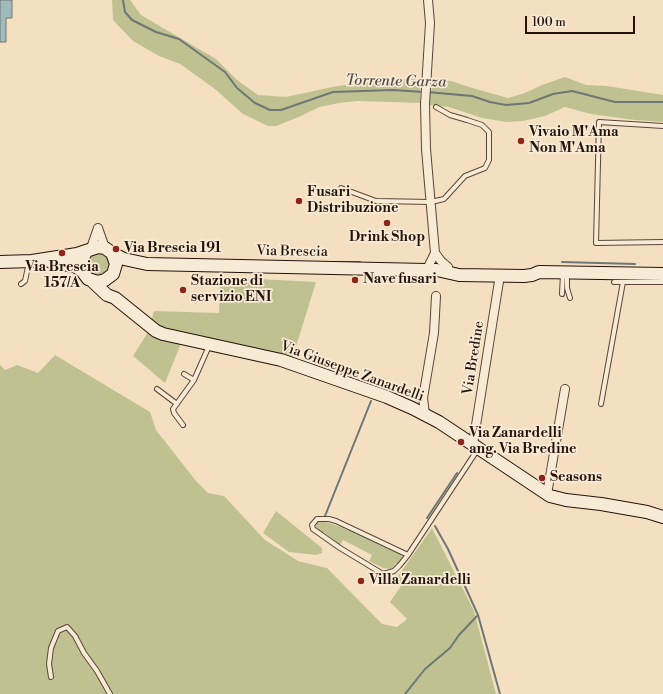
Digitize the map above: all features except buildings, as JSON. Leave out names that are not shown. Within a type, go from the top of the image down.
[{"type":"main road","name":"Via Brescia","points":[[30,261],[98,247],[124,259],[147,264],[437,269],[526,268],[539,272],[663,274]]},
{"type":"main road","points":[[82,271],[81,261],[88,250]]},
{"type":"main road","points":[[109,251],[116,264],[112,275],[112,291],[115,298]]},
{"type":"main road","name":"Via Brescia","points":[[0,262],[30,261],[62,263],[75,266],[91,280],[102,282],[126,268],[147,264]]},
{"type":"main road","name":"Via Brescia","points":[[437,269],[460,275],[524,276],[539,272]]},
{"type":"main road","name":"Via Brescia","points":[[649,274],[663,271]]},
{"type":"main road","name":"Via Giuseppe Zanardelli","points":[[91,280],[107,295],[115,298],[156,331],[163,334],[281,360],[387,397],[425,414],[448,431],[476,446],[508,470],[548,494],[562,500],[634,509],[663,517]]},
{"type":"street","points":[[429,1],[430,23],[425,104],[426,149],[435,253],[432,261],[437,269]]},
{"type":"street","points":[[88,250],[98,228],[109,251]]},
{"type":"street","points":[[348,268],[364,265],[418,266],[423,265],[435,253]]},
{"type":"street","points":[[435,253],[441,261],[437,269]]},
{"type":"street","name":"Via Bredine","points":[[476,446],[500,275]]},
{"type":"street","points":[[425,414],[423,398],[434,333],[436,296]]},
{"type":"street","points":[[548,494],[565,389]]},
{"type":"street","points":[[412,408],[423,398]]},
{"type":"lane","points":[[341,188],[376,201],[431,202],[444,199],[465,176],[485,168],[489,160],[489,132],[482,125],[450,115],[436,107]]},
{"type":"lane","points":[[663,126],[599,122],[596,243],[663,242]]},
{"type":"lane","points":[[21,284],[25,280],[30,261]]},
{"type":"lane","points":[[562,294],[565,273]]},
{"type":"lane","points":[[565,273],[570,298]]},
{"type":"lane","points":[[614,282],[663,282]]},
{"type":"lane","points":[[601,404],[623,282]]},
{"type":"lane","points":[[183,425],[173,412],[173,409],[194,380],[210,344]]},
{"type":"lane","points":[[184,374],[194,380]]},
{"type":"lane","points":[[157,389],[177,404]]},
{"type":"lane","points":[[408,555],[336,521],[329,519],[318,519],[312,526],[313,529],[340,548],[383,574],[394,571],[408,555],[476,446]]},
{"type":"lane","points":[[51,677],[49,664],[51,648],[58,631],[67,627],[75,636],[110,694]]},
{"type":"green space","points":[[112,0],[130,0],[141,15],[216,59],[237,80],[258,95],[286,97],[337,86],[382,80],[420,79],[420,103],[358,101],[339,103],[319,107],[276,126],[268,126],[243,114],[215,89],[180,64],[159,56],[133,41],[113,20]]},
{"type":"green space","points":[[565,77],[586,85],[607,86],[663,95],[663,122],[591,114],[565,107],[545,116],[523,121],[506,122],[482,118],[449,107],[429,105],[433,79],[451,81],[508,98]]},
{"type":"green space","points":[[98,252],[106,256],[110,264],[106,272],[98,276],[90,272],[86,264],[90,256]]},
{"type":"green space","points":[[220,277],[316,282],[289,369],[182,341],[165,383],[133,356],[148,332],[154,311],[219,313]]},
{"type":"green space","points":[[55,355],[150,412],[156,430],[196,481],[208,493],[224,496],[265,540],[298,561],[327,568],[382,624],[397,627],[407,619],[390,602],[401,586],[396,579],[432,528],[474,611],[496,694],[0,694],[0,365],[5,370],[17,365],[38,373]]},
{"type":"green space","points":[[276,511],[322,548],[322,553],[316,555],[289,552],[263,533]]},
{"type":"green space","points":[[323,521],[355,532],[400,553],[402,557],[401,561],[394,568],[390,569],[383,568],[369,561],[372,555],[343,540],[340,545],[325,533],[319,531],[316,527],[316,523]]},
{"type":"water","points":[[0,0],[12,0],[12,18],[6,18],[6,42],[0,42]]},
{"type":"waterway","name":"Torrente Garza","points":[[123,0],[125,12],[132,20],[156,32],[179,39],[225,72],[237,88],[255,103],[270,110],[281,110],[333,92],[393,90],[423,92]]},
{"type":"waterway","name":"Torrente Garza","points":[[427,92],[472,96],[506,105],[529,103],[553,94],[572,91],[615,102],[663,102]]},
{"type":"waterway","points":[[315,262],[360,262]]},
{"type":"waterway","points":[[562,262],[635,264]]},
{"type":"waterway","points":[[325,516],[371,401]]},
{"type":"waterway","points":[[427,518],[457,473]]},
{"type":"waterway","points":[[405,694],[425,669],[450,648],[459,635],[478,615],[448,549],[435,526]]},
{"type":"waterway","points":[[478,615],[500,694]]},
{"type":"place","name":"Vivaio M'Ama Non M'Ama","points":[[521,141]]},
{"type":"place","name":"Fusari Distribuzione","points":[[299,201]]},
{"type":"place","name":"Drink Shop","points":[[387,223]]},
{"type":"place","name":"Via Brescia 191","points":[[116,249]]},
{"type":"place","name":"Via Brescia 157/A","points":[[62,253]]},
{"type":"place","name":"Nave fusari","points":[[355,280]]},
{"type":"place","name":"Stazione di servizio ENI","points":[[183,290]]},
{"type":"place","name":"Via Zanardelli ang. Via Bredine","points":[[461,442]]},
{"type":"place","name":"Seasons","points":[[542,478]]},
{"type":"place","name":"Villa Zanardelli","points":[[361,581]]}]
